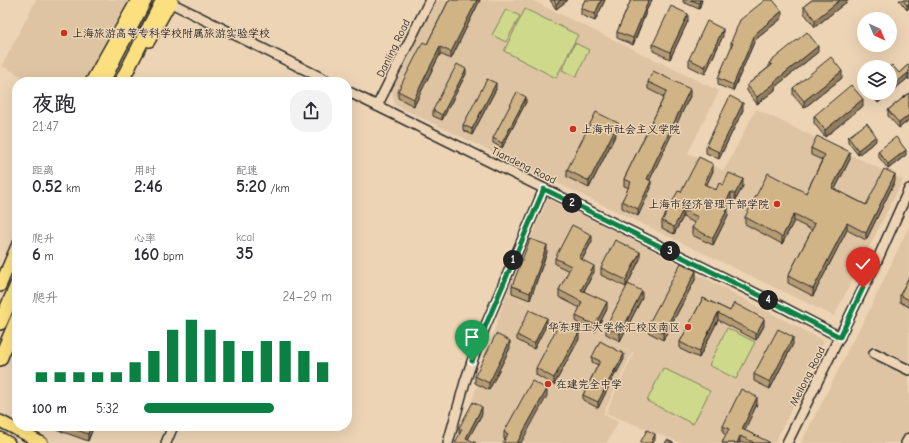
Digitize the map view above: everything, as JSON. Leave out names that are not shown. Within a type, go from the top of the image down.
[{"type":"highway","points":[[105,77],[145,0]]},
{"type":"highway","points":[[124,77],[168,1]]},
{"type":"highway","points":[[0,323],[12,296]]},
{"type":"highway","points":[[0,359],[12,331]]},
{"type":"main road","points":[[94,77],[137,0]]},
{"type":"main road","points":[[129,77],[168,1]]},
{"type":"main road","points":[[0,286],[12,258]]},
{"type":"main road","points":[[0,365],[12,336]]},
{"type":"main road","points":[[0,421],[12,427]]},
{"type":"main road","points":[[19,431],[42,443]]},
{"type":"main road","points":[[0,438],[9,443]]},
{"type":"street","name":"Danling Road","points":[[377,106],[430,0]]},
{"type":"street","points":[[168,1],[320,77]]},
{"type":"street","name":"Tiandeng Road","points":[[352,94],[767,299],[840,337]]},
{"type":"street","points":[[448,443],[465,382],[479,341],[544,189]]},
{"type":"street","name":"Meilong Road","points":[[787,443],[876,263],[909,189]]},
{"type":"street","points":[[874,353],[909,370]]},
{"type":"street","points":[[166,443],[171,431]]},
{"type":"street","points":[[906,443],[909,438]]},
{"type":"shaded area","name":"上海旅游高等专科学校附属旅游实验学校","points":[[36,0],[128,0],[86,77],[23,77],[2,66]]},
{"type":"shaded area","name":"上海市社会主义学院","points":[[436,0],[531,0],[719,91],[688,153],[724,171],[756,109],[903,180],[834,316],[395,105],[392,91]]},
{"type":"shaded area","name":"华东理工大学徐汇校区南区","points":[[548,199],[601,223],[824,341],[775,443],[681,443],[606,413],[634,353],[563,321],[632,353],[603,414],[618,422],[607,443],[459,443],[506,294],[542,311],[507,293]]},
{"type":"shaded area","points":[[909,226],[909,443],[801,443],[848,349],[868,313]]},
{"type":"green space","points":[[506,9],[520,16],[506,42],[492,35]]},
{"type":"green space","points":[[525,9],[578,35],[556,78],[504,51]]},
{"type":"green space","points":[[575,43],[589,50],[576,77],[562,70]]},
{"type":"green space","points":[[727,328],[755,342],[736,379],[709,365]]},
{"type":"green space","points":[[663,368],[710,391],[693,424],[647,401]]},
{"type":"building","points":[[449,0],[477,0],[451,52],[440,47],[414,99],[398,91],[423,42],[427,44]]},
{"type":"building","points":[[554,0],[561,0],[556,4]]},
{"type":"building","points":[[585,0],[601,0],[595,14],[581,8]]},
{"type":"building","points":[[631,0],[649,0],[633,38],[617,32]]},
{"type":"building","points":[[691,0],[700,0],[699,3]]},
{"type":"building","points":[[765,0],[773,0],[782,11],[755,34],[733,85],[718,78],[733,43],[731,42],[740,20]]},
{"type":"building","points":[[812,0],[840,0],[815,20],[804,6]]},
{"type":"building","points":[[903,0],[909,0],[909,3],[907,5]]},
{"type":"building","points":[[671,6],[688,14],[670,52],[653,44]]},
{"type":"building","points":[[707,21],[723,29],[705,67],[689,59]]},
{"type":"building","points":[[807,32],[818,46],[757,97],[747,85],[772,65],[769,63]]},
{"type":"building","points":[[831,57],[842,71],[804,101],[793,88]]},
{"type":"building","points":[[457,64],[466,69],[442,115],[433,110]]},
{"type":"building","points":[[909,64],[909,74],[908,73],[897,82],[897,71],[899,73]]},
{"type":"building","points":[[653,71],[690,89],[647,179],[651,181],[638,209],[622,201],[631,182],[624,179],[667,91],[648,82]]},
{"type":"building","points":[[487,79],[496,83],[472,129],[463,125]]},
{"type":"building","points":[[851,85],[857,92],[857,100],[862,100],[825,130],[814,116]]},
{"type":"building","points":[[517,92],[526,97],[502,143],[493,138]]},
{"type":"building","points":[[909,93],[909,115],[899,123],[888,110]]},
{"type":"building","points":[[730,96],[743,103],[719,152],[706,146]]},
{"type":"building","points":[[596,112],[618,123],[589,181],[567,170]]},
{"type":"building","points":[[867,123],[876,136],[858,150],[848,137]]},
{"type":"building","points":[[817,136],[850,152],[832,188],[866,205],[884,169],[895,174],[866,233],[847,223],[813,289],[788,276],[815,224],[794,214],[782,237],[745,217],[768,173],[806,193],[825,155],[811,148]]},
{"type":"building","points":[[896,137],[906,150],[888,164],[878,151]]},
{"type":"building","points":[[699,157],[713,164],[704,184],[716,190],[719,183],[723,185],[729,173],[743,179],[735,194],[731,192],[724,206],[728,208],[713,238],[692,228],[698,217],[683,210],[674,227],[662,221],[678,191],[681,192]]},
{"type":"building","points":[[572,225],[592,235],[579,258],[594,266],[581,290],[607,302],[595,325],[576,316],[582,302],[559,290],[571,266],[555,258]]},
{"type":"building","points":[[530,239],[547,245],[530,293],[512,286]]},
{"type":"building","points":[[615,240],[640,252],[626,280],[601,268]]},
{"type":"building","points":[[681,263],[696,271],[663,333],[648,325]]},
{"type":"building","points":[[909,277],[909,300],[900,295]]},
{"type":"building","points":[[628,284],[642,291],[620,334],[606,327]]},
{"type":"building","points":[[703,298],[730,311],[734,303],[764,319],[756,334],[718,313],[699,352],[680,342]]},
{"type":"building","points":[[529,310],[547,318],[534,344],[517,335]]},
{"type":"building","points":[[560,322],[579,332],[554,378],[536,368]]},
{"type":"building","points":[[778,329],[793,337],[770,382],[754,374]]},
{"type":"building","points":[[496,334],[510,341],[489,383],[475,376]]},
{"type":"building","points":[[600,341],[624,354],[598,402],[583,395],[600,361],[592,357]]},
{"type":"building","points":[[532,381],[547,389],[517,443],[503,443],[508,434],[504,432]]},
{"type":"building","points":[[741,389],[757,397],[742,429],[769,442],[768,443],[753,443],[740,436],[737,443],[722,443],[729,429],[723,426]]},
{"type":"building","points":[[473,402],[482,407],[466,438],[476,443],[455,443],[462,429],[459,428]]},
{"type":"building","points":[[647,430],[655,434],[651,443],[640,443]]},
{"type":"building","points":[[80,431],[89,431],[88,434]]},
{"type":"building","points":[[667,440],[674,443],[665,443]]},
{"type":"place","name":"上海旅游高等专科学校附属旅游实验学校","points":[[64,33]]},
{"type":"place","name":"上海市社会主义学院","points":[[573,129]]},
{"type":"place","name":"上海市经济管理干部学院","points":[[777,204]]},
{"type":"place","name":"华东理工大学徐汇校区南区","points":[[688,327]]},
{"type":"place","name":"在建完全中学","points":[[548,384]]},
{"type":"route","points":[[472,361],[479,341],[544,189],[767,299],[840,337],[863,288]]}]
